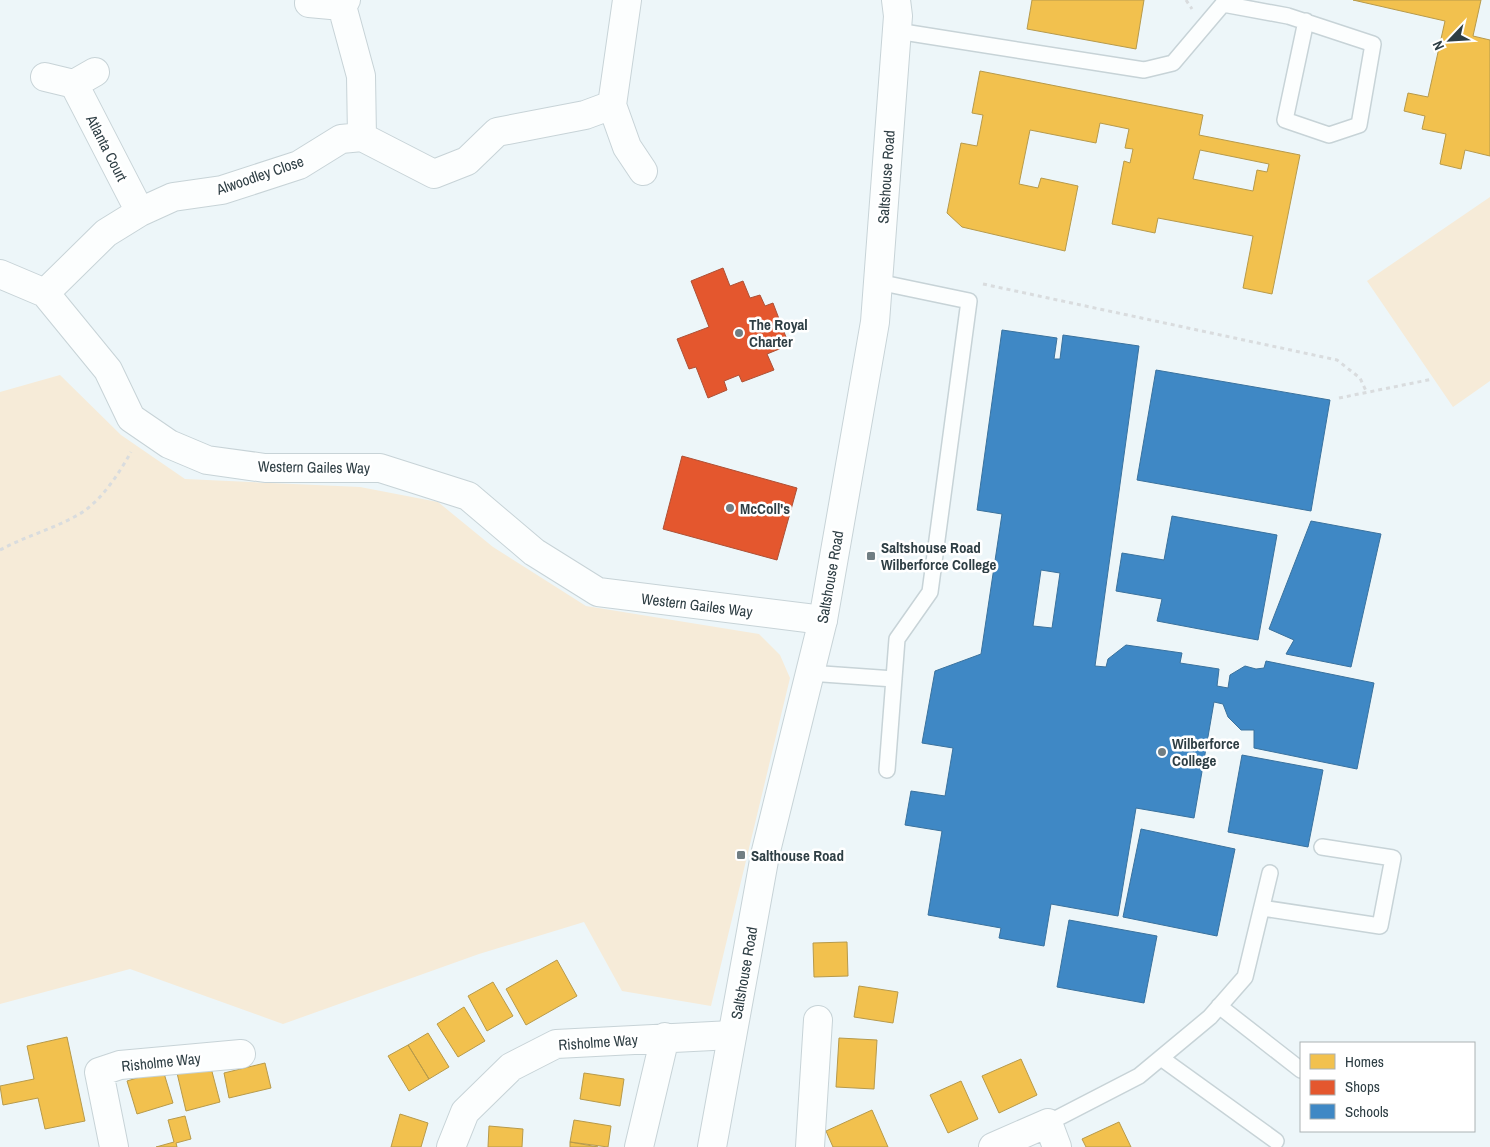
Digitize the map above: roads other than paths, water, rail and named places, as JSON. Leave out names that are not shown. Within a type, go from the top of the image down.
[{"type":"street","points":[[627,0],[612,105],[627,146],[643,171]]},
{"type":"street","name":"Saltshouse Road","points":[[712,1147],[765,855],[823,620],[875,322],[897,31],[896,0]]},
{"type":"street","points":[[309,2],[344,3],[362,76],[362,137],[434,174],[466,161],[497,132],[585,115],[612,105]]},
{"type":"street","name":"Atlanta Court","points":[[45,77],[85,78],[140,212]]},
{"type":"street","name":"Alwoodley Close","points":[[45,293],[106,233],[140,212],[173,197],[222,190],[290,168],[341,139],[362,137]]},
{"type":"street","name":"Western Gailes Way","points":[[0,274],[45,293],[108,370],[131,418],[169,444],[207,460],[265,468],[380,468],[468,496],[534,552],[598,592],[823,620]]},
{"type":"street","points":[[810,1147],[818,1020]]},
{"type":"street","name":"Risholme Way","points":[[451,1147],[465,1112],[511,1067],[556,1044],[732,1035]]},
{"type":"street","points":[[639,1147],[666,1038]]},
{"type":"street","name":"Risholme Way","points":[[114,1147],[100,1072],[120,1065],[240,1054]]},
{"type":"street","points":[[993,1147],[1052,1135]]},
{"type":"lane","points":[[897,31],[1144,70],[1174,63],[1223,2],[1306,21],[1373,44],[1360,125],[1329,135],[1285,120],[1306,21]]},
{"type":"lane","points":[[878,282],[968,302],[930,592],[897,640],[887,770]]},
{"type":"lane","points":[[809,674],[894,679]]},
{"type":"lane","points":[[1262,908],[1380,926],[1393,858],[1322,847]]},
{"type":"lane","points":[[1052,1135],[1139,1076],[1161,1058],[1210,1017],[1244,977],[1270,873]]},
{"type":"lane","points":[[1219,1006],[1300,1069]]},
{"type":"lane","points":[[1161,1058],[1276,1141]]},
{"type":"place","name":"The Royal Charter","points":[[739,333]]},
{"type":"place","name":"McColl's","points":[[730,508]]},
{"type":"place","name":"Saltshouse Road Wilberforce College","points":[[871,556]]},
{"type":"place","name":"Wilberforce College","points":[[1162,752]]},
{"type":"place","name":"Salthouse Road","points":[[741,855]]}]
